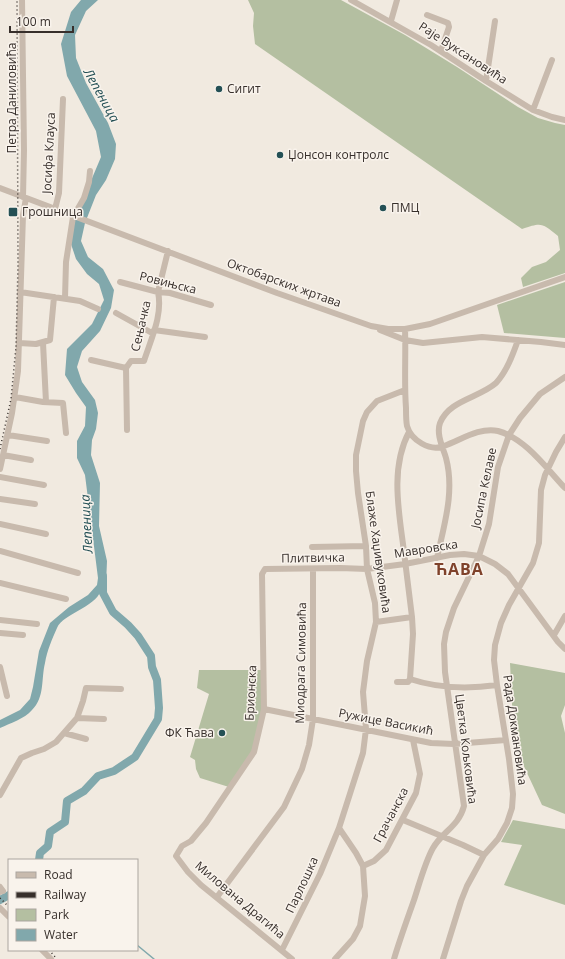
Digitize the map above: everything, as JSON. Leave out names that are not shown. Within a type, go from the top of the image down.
[{"type":"street","name":"Петра Даниловића","points":[[0,469],[15,397],[19,343],[23,216],[25,197],[22,0]]},
{"type":"street","name":"Раје Вуксановића","points":[[351,0],[391,21],[441,51],[533,110],[552,117],[565,119]]},
{"type":"street","points":[[391,21],[397,0]]},
{"type":"street","points":[[427,15],[448,23],[449,27],[441,51]]},
{"type":"street","points":[[486,81],[495,21]]},
{"type":"street","points":[[533,110],[552,60]]},
{"type":"street","name":"Јосифа Клауса","points":[[55,209],[59,193],[63,99]]},
{"type":"street","points":[[65,298],[66,262],[75,217],[84,198],[89,182],[90,170]]},
{"type":"street","name":"Октобарских жртава","points":[[0,188],[277,293],[371,326],[388,329],[405,329],[430,324],[565,277]]},
{"type":"street","name":"Сењачка","points":[[126,368],[131,361],[144,361],[159,310],[158,292],[168,251]]},
{"type":"street","name":"Ровињска","points":[[120,282],[158,292],[170,293],[211,305]]},
{"type":"street","points":[[20,292],[80,301],[98,309]]},
{"type":"street","points":[[19,343],[43,343],[50,340],[54,297]]},
{"type":"street","points":[[116,314],[153,332],[205,337]]},
{"type":"street","points":[[371,326],[405,340],[423,342],[482,337],[565,345]]},
{"type":"street","points":[[405,329],[404,390],[407,426],[409,432],[420,443],[430,447],[441,447],[475,433],[487,430],[498,431],[520,441],[565,488]]},
{"type":"street","points":[[437,558],[446,522],[449,496],[449,480],[446,459],[441,447],[440,424],[448,410],[495,383],[507,367],[518,340]]},
{"type":"street","points":[[43,343],[46,402]]},
{"type":"street","points":[[91,360],[126,368],[127,430]]},
{"type":"street","name":"Јосипа Келаве","points":[[479,556],[489,524],[498,467],[509,435],[520,418],[540,394],[565,377]]},
{"type":"street","name":"Блаже Хаџивуковића","points":[[338,828],[363,753],[366,729],[363,692],[367,661],[376,622],[375,603],[366,569],[366,546],[356,471],[356,455],[363,421],[367,412],[377,401],[404,390]]},
{"type":"street","points":[[15,397],[64,403],[66,433]]},
{"type":"street","points":[[409,432],[400,454],[397,487],[412,617],[413,634],[410,679]]},
{"type":"street","points":[[8,435],[47,441]]},
{"type":"street","name":"Рада Докмановића","points":[[443,959],[467,886],[484,855],[498,839],[507,823],[512,808],[513,794],[509,758],[494,660],[495,645],[502,624],[533,563],[539,543],[541,490],[547,469],[565,437]]},
{"type":"street","points":[[4,455],[31,460]]},
{"type":"street","points":[[0,477],[44,485]]},
{"type":"street","points":[[0,499],[35,504]]},
{"type":"street","points":[[0,524],[46,534]]},
{"type":"street","points":[[312,547],[366,546]]},
{"type":"street","points":[[0,551],[78,573]]},
{"type":"street","name":"Мавровска","points":[[366,569],[464,554],[479,556],[495,564],[508,574],[565,650]]},
{"type":"street","name":"Цветка Кољковића","points":[[394,959],[419,882],[433,849],[442,836],[452,828],[459,818],[464,806],[446,686],[444,656],[446,632],[454,608],[479,556]]},
{"type":"street","name":"Плитвичка","points":[[262,574],[265,569],[366,569]]},
{"type":"street","name":"Миодрага Симовића","points":[[217,898],[284,807],[302,769],[309,745],[313,719],[313,569]]},
{"type":"street","name":"Брионска","points":[[176,856],[182,846],[191,842],[206,823],[254,752],[264,709],[262,574]]},
{"type":"street","points":[[0,583],[66,599]]},
{"type":"street","points":[[554,635],[565,616]]},
{"type":"street","points":[[376,622],[412,617]]},
{"type":"street","points":[[0,620],[37,624]]},
{"type":"street","points":[[0,633],[23,635]]},
{"type":"street","points":[[0,667],[7,696]]},
{"type":"street","points":[[410,679],[418,682],[446,686],[474,687],[497,685]]},
{"type":"street","points":[[397,682],[408,682],[410,679]]},
{"type":"street","points":[[0,795],[21,758],[44,749],[56,742],[77,718],[86,688],[121,689]]},
{"type":"street","name":"Ружице Васикић","points":[[264,709],[431,743],[454,744],[506,740]]},
{"type":"street","points":[[77,718],[104,719]]},
{"type":"street","points":[[64,733],[86,740]]},
{"type":"street","name":"Грачанска","points":[[363,866],[374,861],[386,850],[416,793],[419,784],[419,769],[413,740]]},
{"type":"street","points":[[403,820],[484,855]]},
{"type":"street","points":[[335,959],[353,939],[360,926],[365,896],[363,866],[356,853],[338,828]]},
{"type":"street","name":"Парлошка","points":[[282,950],[320,874],[338,828]]},
{"type":"street","name":"Милована Драгића","points":[[176,856],[188,872],[217,898],[292,959]]},
{"type":"street","points":[[0,908],[8,916]]},
{"type":"street","points":[[43,951],[51,959]]},
{"type":"green space","points":[[248,0],[341,0],[405,35],[518,107],[538,118],[565,125],[565,273],[523,287],[521,278],[532,267],[546,262],[560,250],[558,236],[542,225],[534,225],[522,229],[255,44],[253,26],[254,13]]},
{"type":"green space","points":[[565,282],[565,338],[504,333],[497,305]]},
{"type":"green space","points":[[510,663],[565,673],[565,705],[561,716],[565,733],[565,814],[542,805],[514,745]]},
{"type":"green space","points":[[199,670],[261,670],[262,708],[252,753],[229,787],[200,778],[196,769],[195,760],[190,757],[209,694],[197,688]]},
{"type":"green space","points":[[513,820],[565,829],[565,905],[504,885],[522,845],[501,842]]},
{"type":"water","points":[[81,0],[98,0],[86,11],[75,35],[76,58],[86,83],[108,123],[116,144],[115,159],[106,180],[96,195],[85,223],[81,241],[88,257],[103,269],[114,290],[111,308],[100,331],[82,351],[77,367],[82,382],[95,400],[98,413],[96,429],[92,440],[91,455],[100,483],[99,526],[107,561],[106,585],[101,585],[100,592],[96,598],[67,618],[57,628],[47,654],[41,694],[36,705],[25,716],[0,728],[0,720],[20,710],[30,699],[39,651],[50,623],[69,607],[88,595],[97,585],[98,578],[85,475],[77,458],[77,441],[85,426],[86,407],[65,375],[67,349],[92,324],[104,300],[99,284],[87,274],[76,259],[71,244],[74,221],[101,157],[96,131],[67,76],[61,44],[71,12]]},
{"type":"waterway","name":"Лепеница","points":[[39,859],[40,853],[48,846],[50,832],[65,822],[67,801],[84,791],[98,776],[114,771],[135,757],[158,719],[159,708],[157,680],[152,667],[151,656],[138,636],[113,612],[103,593],[103,576]]},
{"type":"waterway","name":"Лепеница","points":[[0,900],[8,896]]},
{"type":"waterway","points":[[138,946],[154,959]]},
{"type":"railway","points":[[0,449],[11,399],[16,347],[18,265],[17,0]]},
{"type":"railway","points":[[0,898],[8,906]]},
{"type":"railway","points":[[50,951],[57,959]]},
{"type":"place","name":"Сигит","points":[[219,89]]},
{"type":"place","name":"Џонсон контролс","points":[[280,155]]},
{"type":"place","name":"ПМЦ","points":[[383,208]]},
{"type":"place","name":"Грошница","points":[[13,212]]},
{"type":"place","name":"ФК Ћава","points":[[222,733]]},
{"type":"district","name":"ЋАВА","points":[[459,569]]}]
